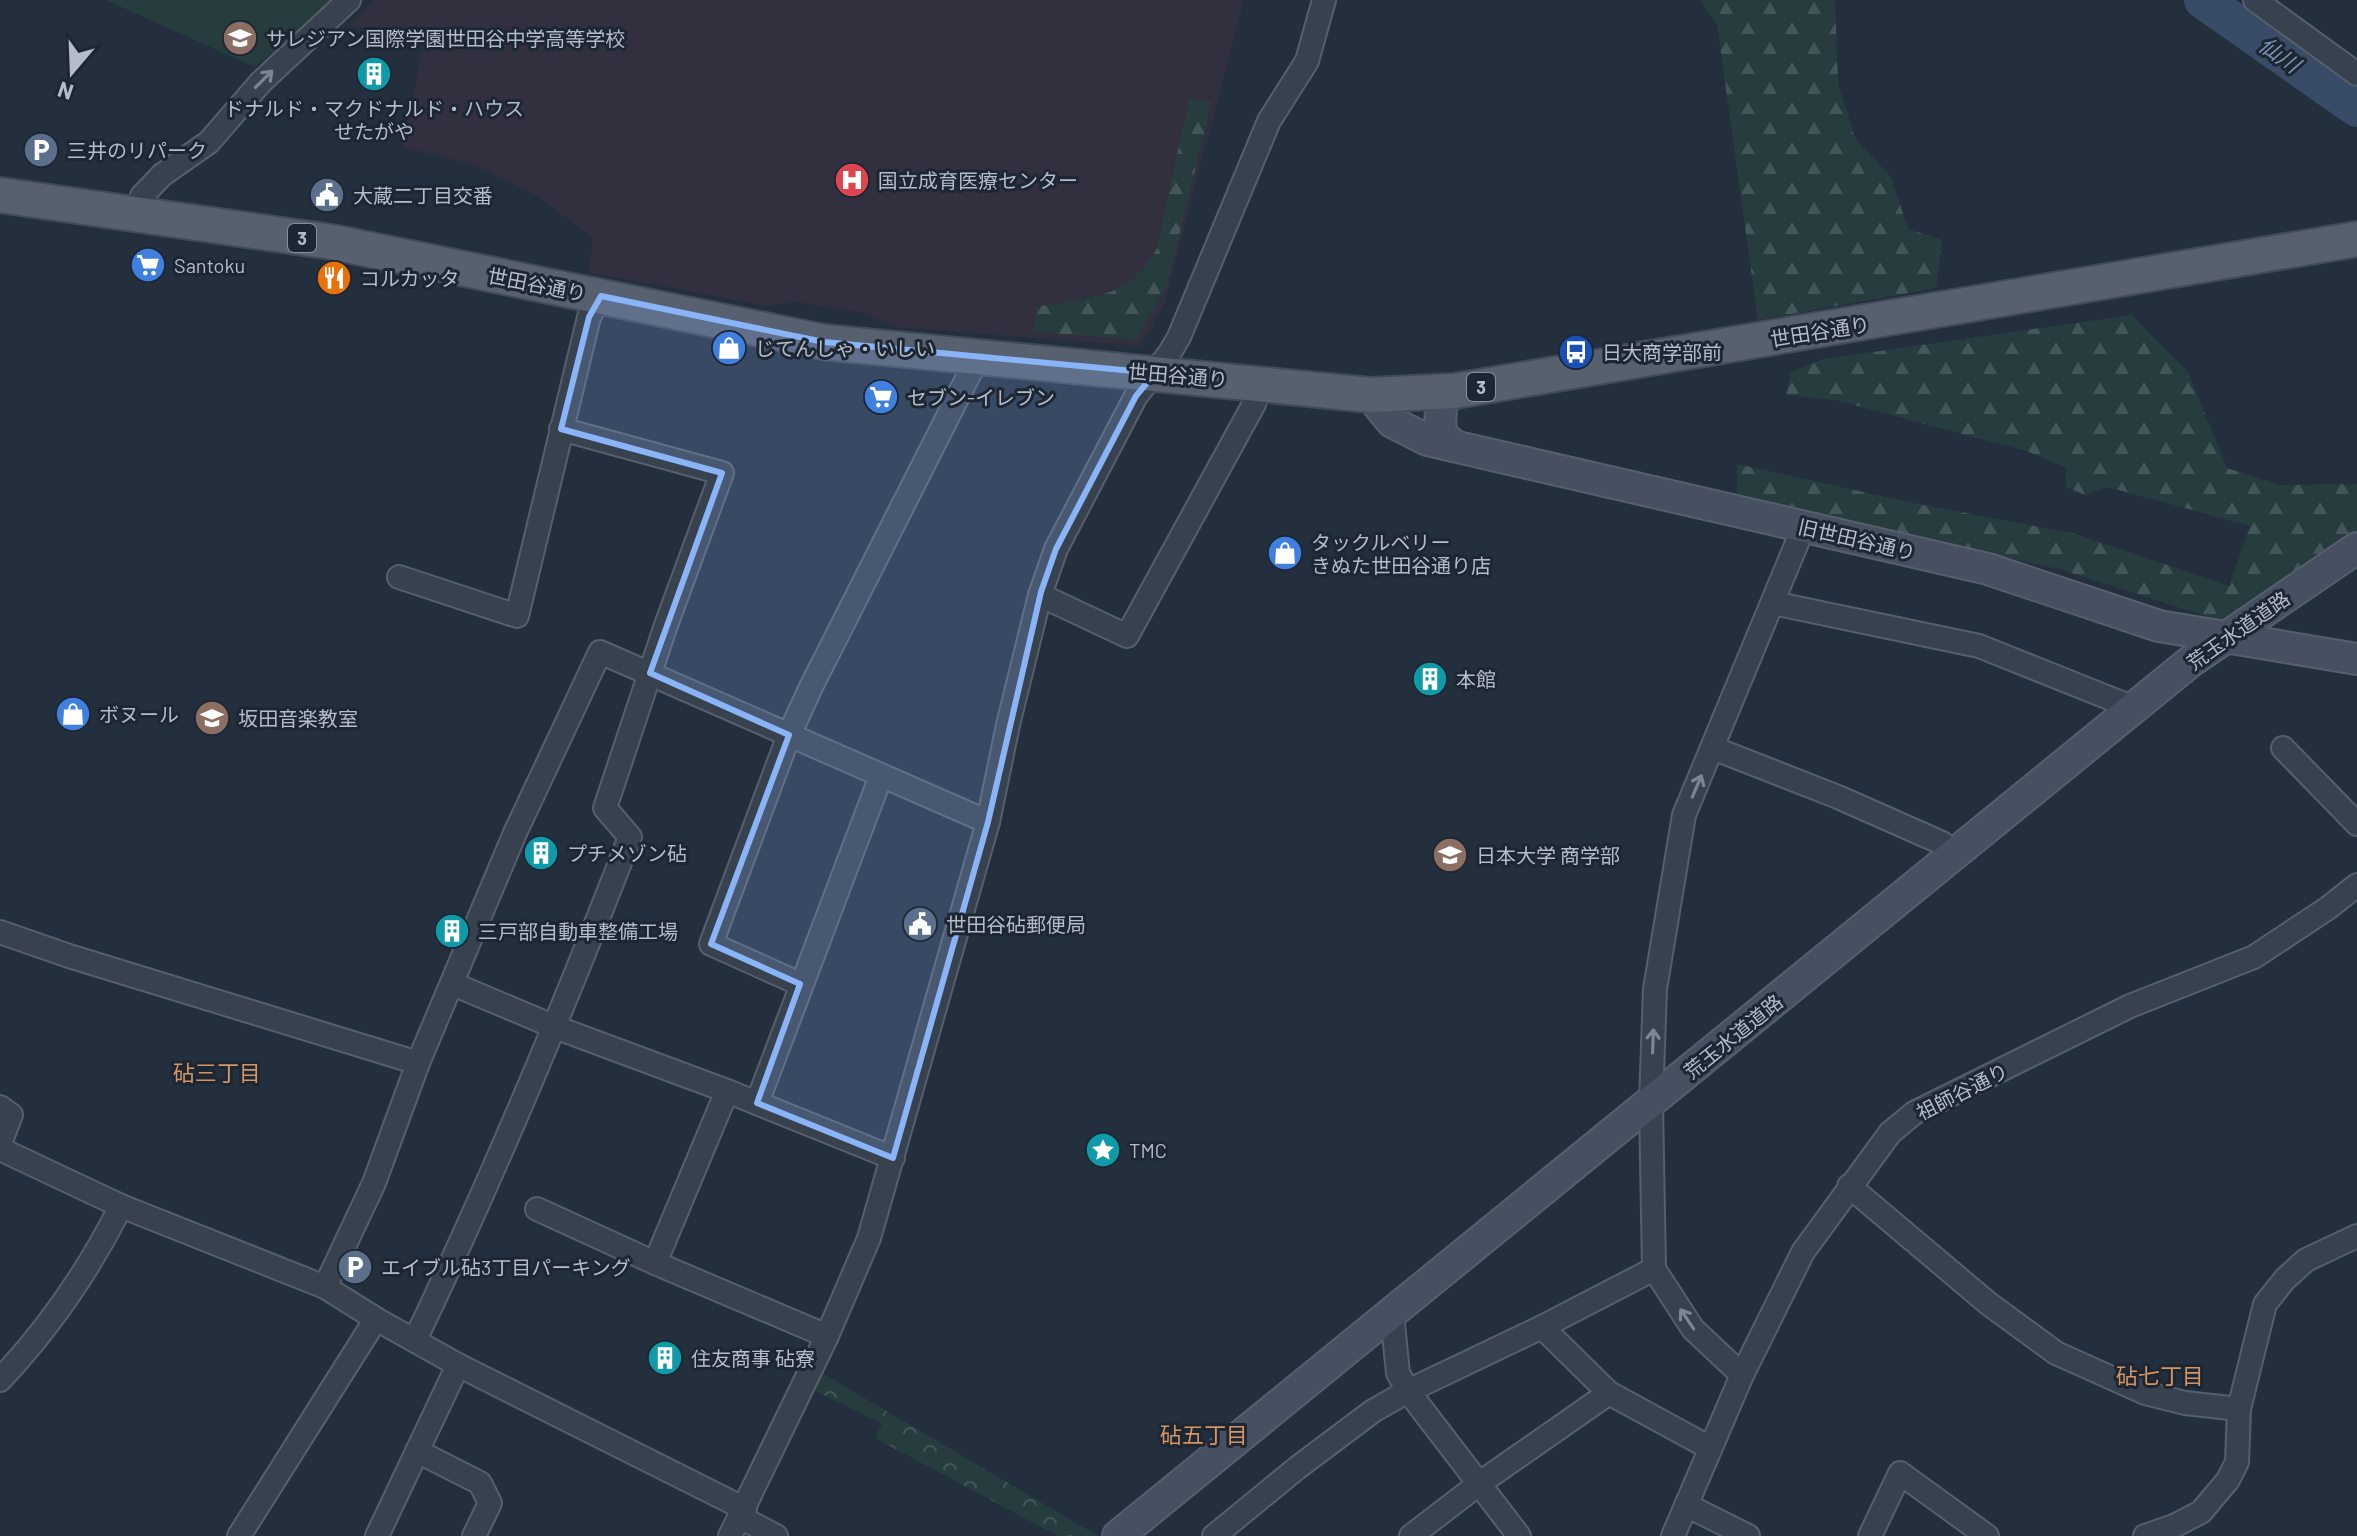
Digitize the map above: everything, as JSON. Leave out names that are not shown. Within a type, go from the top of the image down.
[{"type":"main road","name":"世田谷通り","points":[[0,195],[332,242],[824,342],[1370,395],[1455,391],[2357,239]]},
{"type":"main road","points":[[1454,446],[1440,433],[1439,414],[1441,403],[1455,391]]},
{"type":"main road","name":"旧世田谷通り","points":[[1370,395],[1392,422],[1407,432],[1454,446],[1988,569],[2159,626],[2357,659]]},
{"type":"main road","name":"荒玉水道道路","points":[[1118,1536],[2134,708],[2222,638],[2357,548]]},
{"type":"street","points":[[138,215],[142,196],[162,175],[209,142],[261,82],[349,0]]},
{"type":"street","points":[[738,1521],[827,1336],[869,1238],[988,822],[1040,595],[1056,549],[1136,396],[1169,354],[1193,306],[1269,121],[1307,61],[1324,0]]},
{"type":"street","points":[[2255,0],[2357,74]]},
{"type":"street","points":[[399,577],[517,616],[589,317],[601,296]]},
{"type":"street","points":[[800,984],[711,944],[789,735],[978,357]]},
{"type":"street","points":[[1040,595],[1127,636],[1254,404],[1259,383]]},
{"type":"street","points":[[415,1340],[476,1212],[555,1027],[630,837],[605,808],[722,473],[561,429]]},
{"type":"street","points":[[1742,1375],[1693,1329],[1654,1269],[1651,1103],[1655,989],[1684,815],[1804,526]]},
{"type":"street","points":[[1773,603],[1979,646],[2134,708]]},
{"type":"street","points":[[325,1287],[374,1183],[418,1063],[515,833],[600,652],[988,822]]},
{"type":"street","points":[[1713,748],[1838,797],[1942,843],[1954,855]]},
{"type":"street","points":[[2283,748],[2357,824]]},
{"type":"street","points":[[757,1103],[881,776]]},
{"type":"street","name":"祖師谷通り","points":[[1673,1536],[1742,1375],[1803,1252],[1890,1133],[1914,1113],[2130,1006],[2254,957],[2357,885]]},
{"type":"street","points":[[0,932],[418,1063]]},
{"type":"street","points":[[453,984],[555,1027],[727,1091],[893,1158]]},
{"type":"street","points":[[655,1263],[727,1091]]},
{"type":"street","points":[[0,1107],[11,1115],[0,1143]]},
{"type":"street","points":[[0,1149],[121,1206],[325,1287],[376,1319],[738,1521],[776,1536]]},
{"type":"street","points":[[1849,1186],[1989,1304],[2056,1353],[2145,1393],[2185,1403],[2239,1409]]},
{"type":"street","points":[[0,1380],[66,1301],[121,1206]]},
{"type":"street","points":[[537,1209],[827,1336]]},
{"type":"street","points":[[2145,1536],[2201,1512],[2228,1480],[2237,1462],[2239,1409],[2265,1304],[2285,1279],[2306,1260],[2357,1236]]},
{"type":"street","points":[[1214,1536],[1373,1411],[1654,1269]]},
{"type":"street","points":[[1392,1314],[1398,1373],[1408,1391],[1519,1536]]},
{"type":"street","points":[[239,1536],[376,1319]]},
{"type":"street","points":[[1542,1327],[1609,1393],[1710,1448]]},
{"type":"street","points":[[377,1536],[458,1365]]},
{"type":"street","points":[[1411,1536],[1480,1483],[1609,1393]]},
{"type":"street","points":[[417,1451],[480,1483],[490,1503],[474,1536]]},
{"type":"street","points":[[1870,1536],[1900,1473],[1987,1536]]},
{"type":"street","points":[[1686,1505],[1748,1536]]},
{"type":"highlighted area","points":[[601,296],[824,342],[1155,373],[1136,396],[1056,549],[1041,592],[988,822],[893,1158],[757,1103],[800,984],[711,944],[789,735],[650,673],[722,473],[561,429],[589,317]]},
{"type":"shaded area","name":"国立成育医療センター","points":[[374,0],[1244,0],[1164,304],[1141,346],[896,327],[861,312],[796,302],[768,306],[589,272],[593,238],[537,196],[476,165],[403,147],[425,38],[350,25]]},
{"type":"green space","name":"サレジアン国際学園世田谷中学高等学校","points":[[106,0],[337,0],[255,67]]},
{"type":"green space","points":[[1700,0],[1835,0],[1838,83],[1855,138],[1891,177],[1908,229],[1942,240],[1936,288],[1758,320],[1717,24]]},
{"type":"green space","points":[[1189,99],[1212,101],[1167,285],[1137,339],[1034,332],[1036,307],[1106,293],[1134,278],[1146,265],[1157,248]]},
{"type":"green space","points":[[2132,315],[2188,372],[2227,468],[2280,485],[2357,484],[2357,536],[2228,623],[2059,569],[1737,498],[1737,464],[1908,502],[2076,534],[2229,586],[2250,526],[2108,487],[2085,495],[2066,487],[2066,467],[2026,451],[1835,400],[1786,395],[1791,372],[1824,359]]},
{"type":"green space","points":[[822,1373],[1098,1536],[1058,1536],[875,1438],[882,1424],[812,1389]]},
{"type":"waterway","name":"仙川","points":[[2203,0],[2357,108]]},
{"type":"place","name":"サレジアン国際学園世田谷中学高等学校","points":[[240,38]]},
{"type":"place","name":"ドナルド・マクドナルド・ハウス せたがや","points":[[374,74]]},
{"type":"place","name":"三井のリパーク","points":[[41,150]]},
{"type":"place","name":"国立成育医療センター","points":[[852,180]]},
{"type":"place","name":"大蔵二丁目交番","points":[[327,195]]},
{"type":"place","name":"Santoku","points":[[148,265]]},
{"type":"place","name":"コルカッタ","points":[[334,278]]},
{"type":"place","name":"じてんしゃ・いしい","points":[[729,348]]},
{"type":"place","name":"日大商学部前","points":[[1576,352]]},
{"type":"place","name":"セブン-イレブン","points":[[881,397]]},
{"type":"place","name":"タックルベリー きぬた世田谷通り店","points":[[1285,553]]},
{"type":"place","name":"本館","points":[[1430,679]]},
{"type":"place","name":"ボヌール","points":[[73,714]]},
{"type":"place","name":"坂田音楽教室","points":[[212,718]]},
{"type":"place","name":"プチメゾン砧","points":[[541,853]]},
{"type":"place","name":"日本大学 商学部","points":[[1450,855]]},
{"type":"place","name":"世田谷砧郵便局","points":[[920,924]]},
{"type":"place","name":"三戸部自動車整備工場","points":[[452,931]]},
{"type":"place","name":"TMC","points":[[1103,1150]]},
{"type":"place","name":"エイブル砧3丁目パーキング","points":[[355,1267]]},
{"type":"place","name":"住友商事 砧寮","points":[[665,1358]]},
{"type":"district","name":"砧三丁目","points":[[217,1072]]},
{"type":"district","name":"砧七丁目","points":[[2160,1375]]},
{"type":"district","name":"砧五丁目","points":[[1204,1434]]}]
